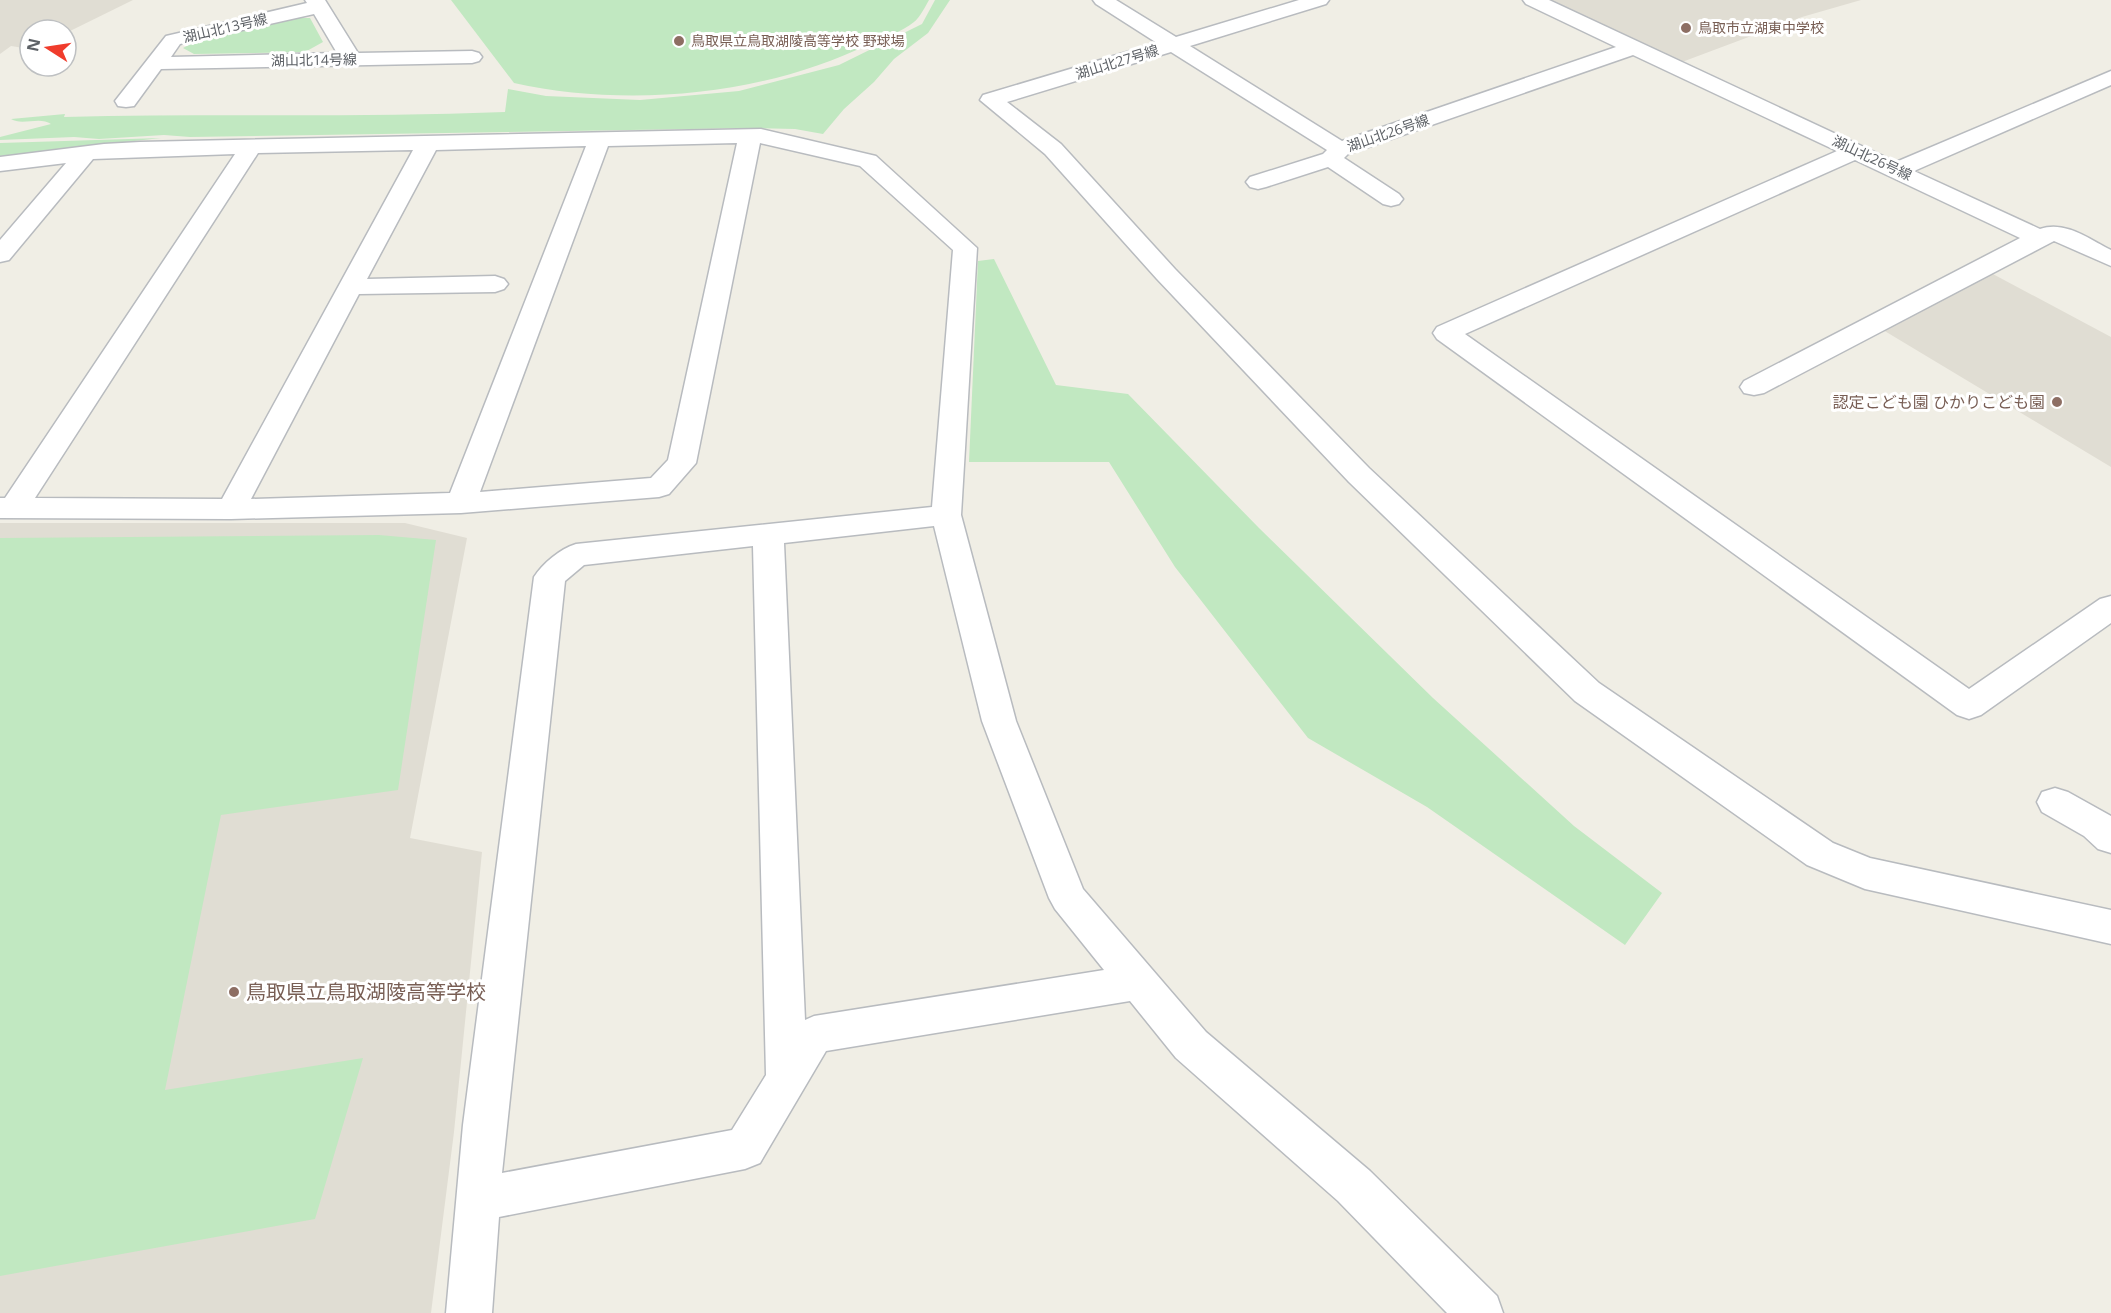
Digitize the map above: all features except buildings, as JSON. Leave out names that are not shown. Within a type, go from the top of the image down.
[{"type":"street","name":"湖山北26号線","points":[[1103,0],[1175,45],[1336,154],[1633,48]]},
{"type":"street","name":"湖山北27号線","points":[[1319,0],[991,100],[1053,149],[1166,274],[1359,475],[1587,692],[1820,854],[1865,873],[2111,927]]},
{"type":"street","name":"湖山北26号線","points":[[1533,0],[2039,238],[2055,232],[2111,259]]},
{"type":"street","points":[[316,3],[351,59]]},
{"type":"street","name":"湖山北13号線","points":[[126,101],[173,40],[316,3]]},
{"type":"street","name":"湖山北14号線","points":[[157,63],[472,57]]},
{"type":"street","points":[[1896,170],[2111,77]]},
{"type":"street","points":[[7,507],[231,508],[460,503],[659,487],[682,464],[750,136]]},
{"type":"street","points":[[0,164],[86,153],[251,146],[750,136],[761,136],[868,161],[964,248],[946,515],[999,721],[1068,898],[1191,1045],[1354,1186],[1480,1313]]},
{"type":"street","points":[[460,503],[600,138]]},
{"type":"street","points":[[231,508],[428,143]]},
{"type":"street","points":[[7,507],[251,146]]},
{"type":"street","points":[[1857,151],[1446,333],[1969,706],[2111,607]]},
{"type":"street","points":[[0,255],[86,153]]},
{"type":"street","points":[[1258,182],[1336,154],[1391,199]]},
{"type":"street","points":[[1754,387],[2039,238]]},
{"type":"street","points":[[350,287],[495,284]]},
{"type":"street","points":[[469,1313],[484,1125],[550,578],[576,555],[946,515]]},
{"type":"street","points":[[768,534],[787,1079]]},
{"type":"street","points":[[2055,802],[2097,826],[2111,838]]},
{"type":"street","points":[[478,1198],[745,1148],[814,1035],[1139,982]]},
{"type":"shaded area","points":[[0,0],[133,0],[78,27],[78,18],[18,18],[18,47],[11,46],[0,54]]},
{"type":"shaded area","name":"鳥取市立湖東中学校","points":[[1540,0],[1861,0],[1802,17],[1682,62],[1649,46],[1624,39]]},
{"type":"shaded area","name":"認定こども園 ひかりこども園","points":[[1991,273],[2111,337],[2111,467],[1883,330]]},
{"type":"shaded area","name":"鳥取県立鳥取湖陵高等学校","points":[[0,523],[405,523],[467,538],[410,838],[482,852],[454,1132],[431,1313],[0,1313]]},
{"type":"green space","name":"鳥取県立鳥取湖陵高等学校 野球場","points":[[451,0],[929,0],[914,22],[892,35],[828,62],[785,76],[740,86],[694,92],[602,95],[557,91],[514,83]]},
{"type":"green space","points":[[935,0],[950,0],[928,33],[894,59],[874,82],[844,109],[823,134],[795,129],[752,128],[190,137],[164,135],[99,139],[74,137],[0,140],[0,137],[51,124],[42,121],[20,122],[11,119],[65,114],[64,117],[505,112],[508,89],[546,96],[640,100],[739,91],[839,65],[922,24]]},
{"type":"green space","points":[[292,18],[310,18],[323,42],[305,52],[194,54],[183,48],[206,36]]},
{"type":"green space","points":[[161,138],[0,156],[0,143]]},
{"type":"green space","points":[[994,259],[1056,385],[1128,394],[1259,528],[1433,698],[1574,826],[1662,893],[1625,945],[1427,807],[1308,738],[1175,567],[1109,462],[969,462],[978,261]]},
{"type":"green space","name":"鳥取県立鳥取湖陵高等学校","points":[[379,535],[436,540],[398,790],[221,815],[165,1090],[363,1058],[315,1219],[0,1276],[0,538]]},
{"type":"place","name":"鳥取市立湖東中学校","points":[[1686,28]]},
{"type":"place","name":"鳥取県立鳥取湖陵高等学校 野球場","points":[[679,41]]},
{"type":"place","name":"認定こども園 ひかりこども園","points":[[2057,402]]},
{"type":"place","name":"鳥取県立鳥取湖陵高等学校","points":[[234,992]]}]
